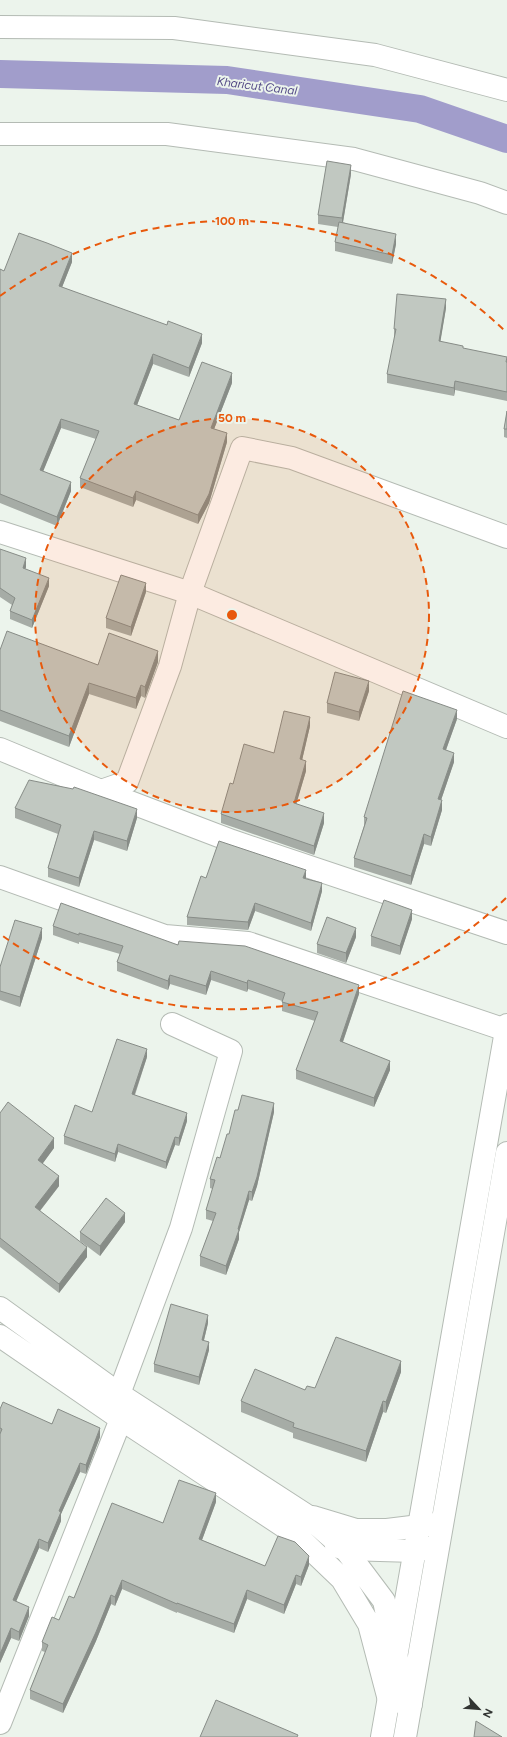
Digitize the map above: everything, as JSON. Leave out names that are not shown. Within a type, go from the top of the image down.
[{"type":"street","points":[[0,27],[174,28],[375,55],[507,90]]},
{"type":"street","points":[[0,134],[167,134],[354,159],[480,193],[507,203]]},
{"type":"street","points":[[101,791],[127,782],[170,666],[190,593],[242,448],[292,458],[507,537]]},
{"type":"street","points":[[0,532],[190,593],[507,727]]},
{"type":"street","points":[[0,749],[101,791],[232,841],[507,933]]},
{"type":"street","points":[[0,877],[165,936],[248,943],[507,1028],[382,1737]]},
{"type":"street","points":[[119,1394],[181,1228],[231,1051],[172,1024]]},
{"type":"street","points":[[405,1737],[507,1153]]},
{"type":"street","points":[[0,1308],[119,1394],[306,1514],[345,1549],[384,1602],[396,1656],[411,1704]]},
{"type":"street","points":[[0,1336],[120,1419],[294,1533],[342,1579],[369,1624],[389,1700]]},
{"type":"street","points":[[0,1722],[120,1419]]},
{"type":"street","points":[[306,1514],[356,1530],[387,1530],[442,1524]]},
{"type":"street","points":[[294,1533],[306,1514]]},
{"type":"street","points":[[294,1533],[345,1549],[415,1551],[438,1546]]},
{"type":"street","points":[[389,1700],[411,1704]]},
{"type":"building","points":[[327,161],[351,165],[342,218],[318,215]]},
{"type":"building","points":[[339,222],[396,234],[392,255],[335,242]]},
{"type":"building","points":[[19,233],[72,253],[59,286],[167,325],[168,321],[202,334],[189,368],[153,354],[134,404],[179,420],[202,362],[232,373],[211,428],[227,433],[209,494],[198,515],[136,491],[133,498],[80,478],[99,431],[61,419],[40,470],[71,482],[57,517],[0,494],[0,269],[4,271]]},
{"type":"building","points":[[397,294],[446,299],[439,341],[463,346],[463,348],[507,357],[507,392],[455,381],[454,388],[387,374],[396,329],[394,329]]},
{"type":"building","points":[[507,411],[507,429],[504,429]]},
{"type":"building","points":[[0,549],[26,558],[23,568],[49,578],[32,620],[10,611],[15,598],[0,588]]},
{"type":"building","points":[[121,575],[146,583],[131,627],[106,618]]},
{"type":"building","points":[[7,631],[98,665],[109,633],[158,651],[145,687],[141,685],[136,698],[89,683],[69,736],[0,710],[0,650]]},
{"type":"building","points":[[335,672],[369,681],[359,712],[327,703]]},
{"type":"building","points":[[403,691],[457,710],[443,749],[454,753],[438,799],[442,800],[431,837],[424,834],[411,876],[354,858],[367,818],[364,817]]},
{"type":"building","points":[[284,711],[310,717],[300,759],[306,761],[294,803],[324,813],[314,846],[221,814],[230,783],[233,784],[244,744],[274,753]]},
{"type":"building","points":[[29,780],[73,789],[74,787],[137,809],[127,841],[94,831],[79,878],[48,868],[61,825],[15,808]]},
{"type":"building","points":[[219,841],[306,870],[303,878],[322,883],[311,923],[255,903],[248,922],[187,917],[201,876],[206,878]]},
{"type":"building","points":[[384,900],[412,910],[400,946],[371,936]]},
{"type":"building","points":[[61,903],[178,945],[179,941],[245,946],[359,985],[340,1041],[390,1061],[374,1098],[296,1070],[318,1012],[282,1002],[285,993],[248,980],[247,983],[211,971],[206,986],[170,975],[168,981],[117,962],[123,946],[79,933],[79,935],[53,926]]},
{"type":"building","points":[[327,917],[356,928],[346,953],[317,944]]},
{"type":"building","points":[[15,920],[42,928],[20,997],[0,991],[0,967]]},
{"type":"building","points":[[117,1039],[147,1049],[132,1094],[187,1113],[179,1138],[175,1137],[166,1162],[118,1144],[115,1154],[64,1136],[75,1105],[92,1112]]},
{"type":"building","points":[[242,1095],[274,1103],[257,1177],[252,1192],[249,1191],[238,1229],[239,1230],[226,1266],[200,1256],[216,1213],[206,1210],[215,1180],[210,1179],[217,1157],[220,1158],[227,1134],[229,1134],[235,1110],[238,1110]]},
{"type":"building","points":[[8,1102],[54,1138],[38,1160],[59,1176],[35,1207],[87,1247],[59,1284],[0,1238],[0,1113]]},
{"type":"building","points":[[106,1198],[125,1213],[100,1246],[80,1232]]},
{"type":"building","points":[[171,1304],[208,1315],[202,1340],[209,1342],[199,1377],[154,1364]]},
{"type":"building","points":[[336,1337],[401,1361],[386,1402],[383,1401],[366,1451],[293,1427],[294,1423],[241,1401],[255,1369],[305,1390],[307,1386],[315,1388]]},
{"type":"building","points":[[3,1402],[52,1424],[58,1409],[100,1428],[86,1465],[80,1463],[59,1511],[61,1512],[48,1543],[39,1539],[13,1600],[29,1607],[19,1632],[11,1628],[0,1654],[0,1434],[2,1429],[0,1428],[0,1409]]},
{"type":"building","points":[[179,1480],[216,1493],[199,1539],[265,1566],[278,1536],[295,1542],[309,1556],[301,1577],[296,1575],[284,1605],[247,1590],[234,1624],[177,1604],[122,1580],[115,1597],[111,1595],[63,1704],[30,1690],[48,1645],[42,1642],[52,1617],[59,1620],[69,1596],[74,1598],[112,1503],[163,1523]]},
{"type":"building","points":[[216,1700],[298,1735],[297,1737],[200,1737]]},
{"type":"building","points":[[476,1721],[502,1737],[474,1737]]},
{"type":"waterway","name":"Kharicut Canal","points":[[0,74],[227,80],[420,109],[507,139]]}]
